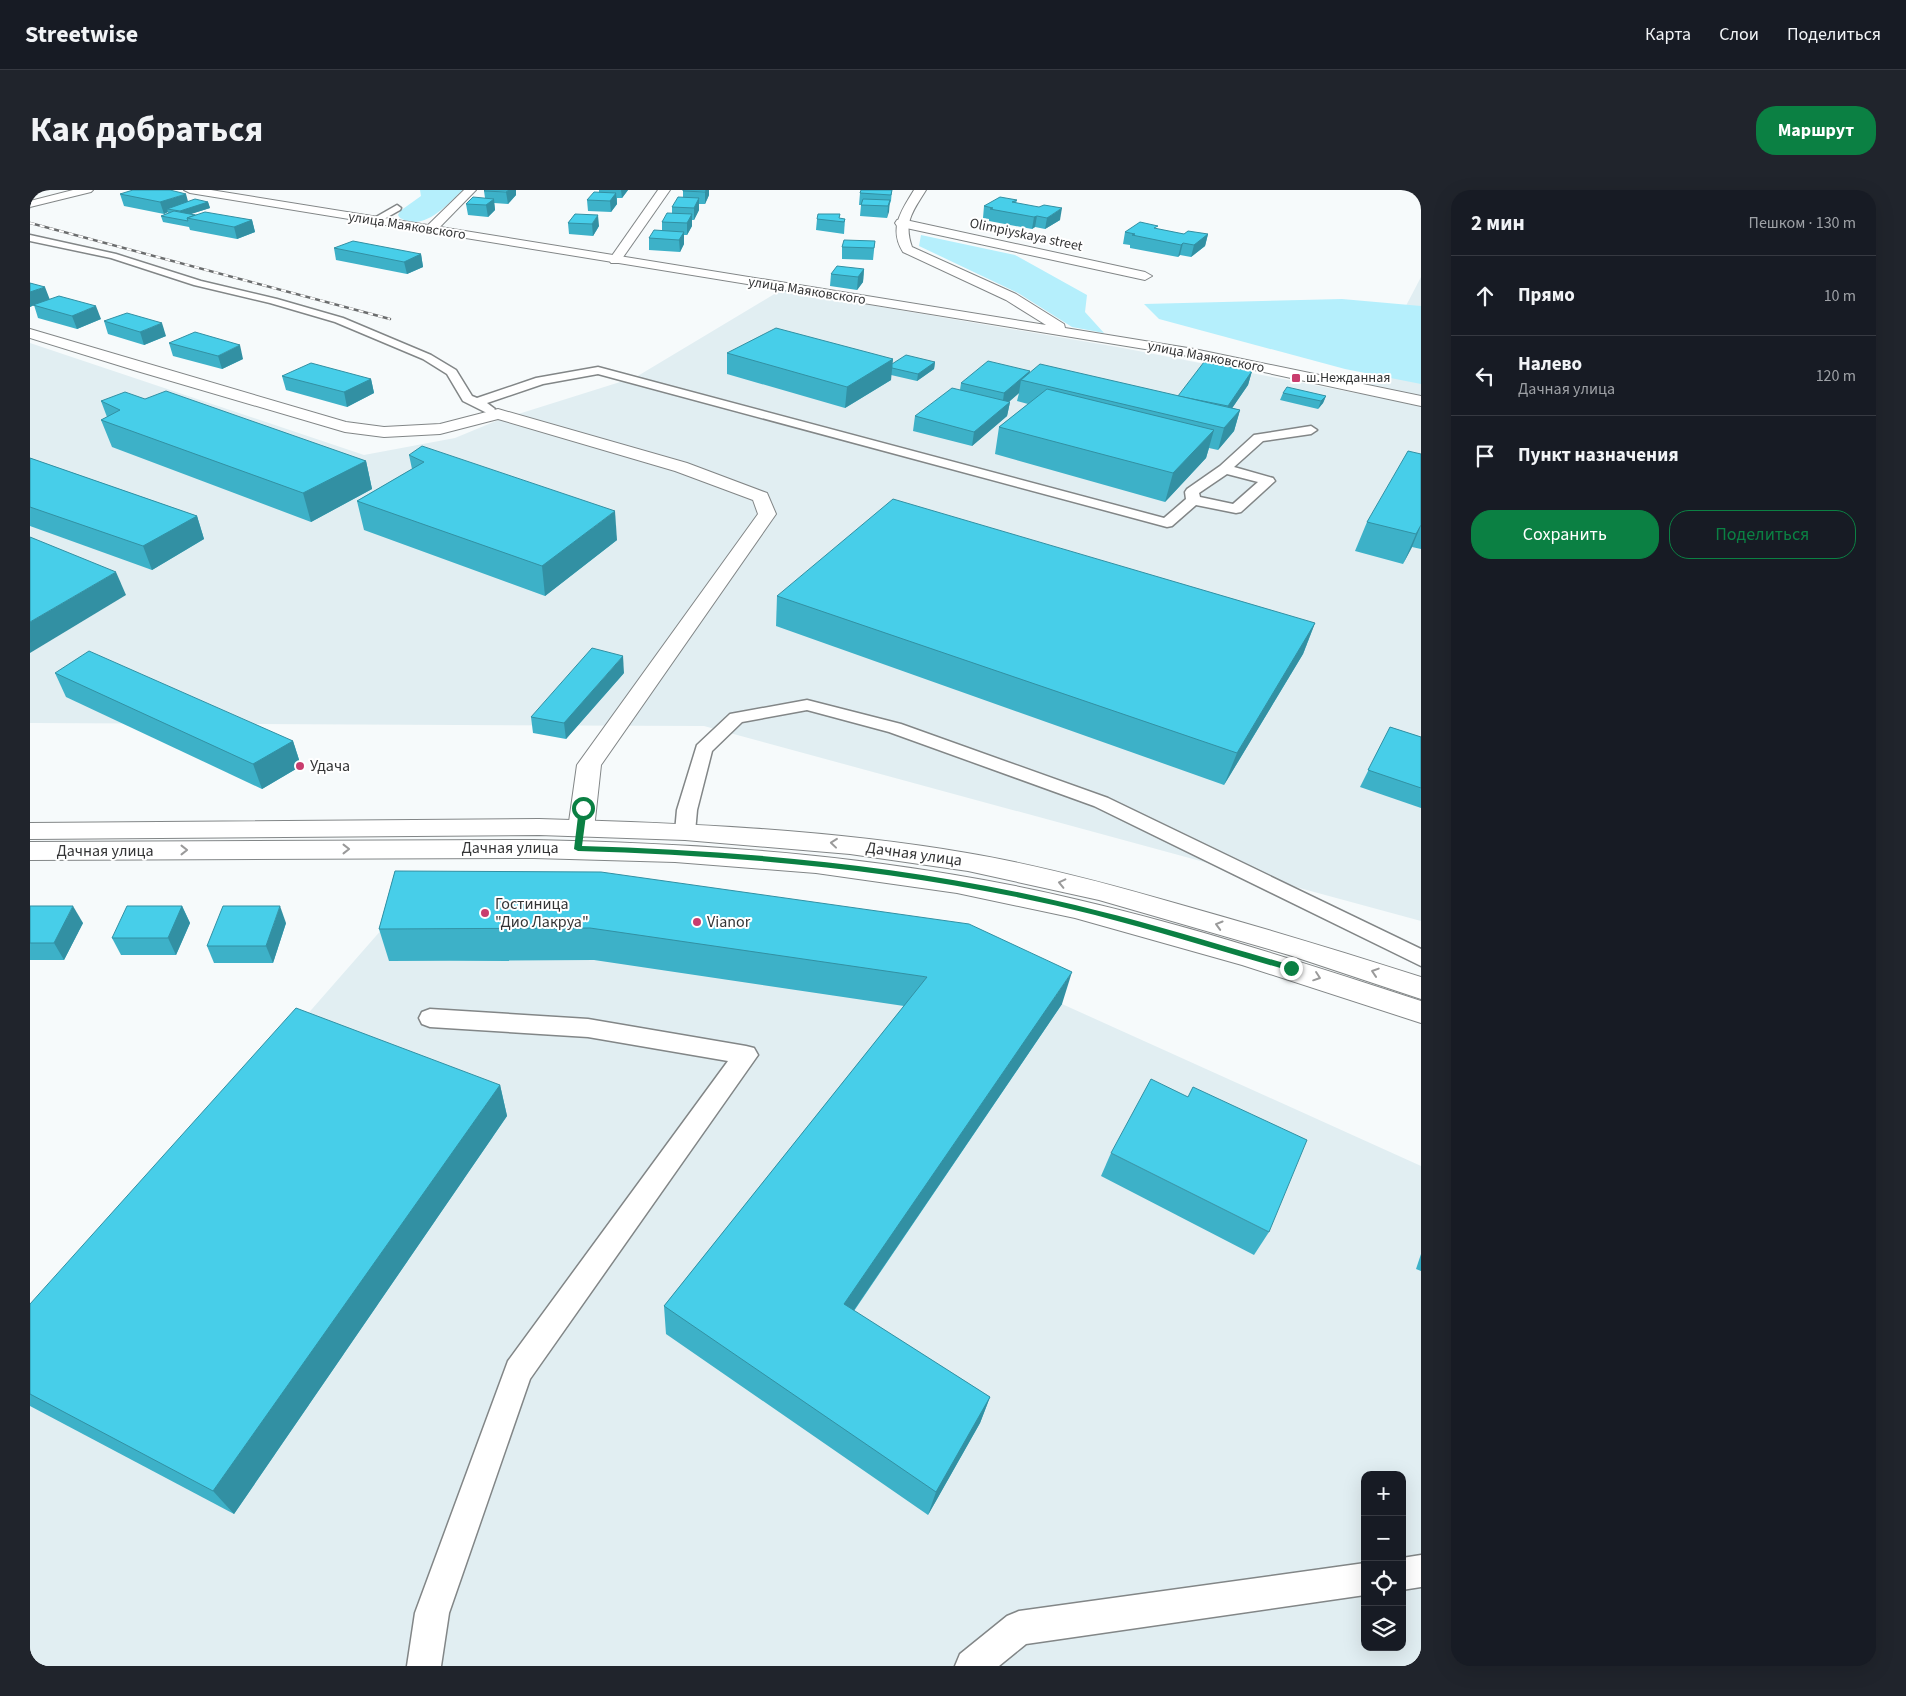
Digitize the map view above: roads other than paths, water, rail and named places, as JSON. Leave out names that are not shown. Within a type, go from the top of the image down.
[{"type":"street","points":[[30,204],[87,190]]},
{"type":"street","name":"улица Маяковского","points":[[190,190],[1194,353],[1421,401]]},
{"type":"street","points":[[430,230],[470,190]]},
{"type":"street","points":[[615,260],[664,190]]},
{"type":"street","points":[[920,190],[901,223],[902,236],[907,249],[1011,297],[1069,333]]},
{"type":"street","name":"Olimpiyskaya street","points":[[901,223],[1146,276]]},
{"type":"street","points":[[30,333],[142,368],[345,427],[384,432],[440,429],[498,414],[681,467],[761,498],[767,514],[672,651],[589,765],[579,839]]},
{"type":"street","name":"Дачная улица","points":[[30,831],[579,839],[661,851],[840,866],[956,883],[1094,912],[1291,968],[1421,1012]]},
{"type":"street","name":"Дачная улица","points":[[30,851],[579,839],[685,832],[850,845],[968,862],[1118,897],[1296,946],[1421,988]]},
{"type":"lane","points":[[374,221],[396,208]]},
{"type":"lane","points":[[30,238],[112,256],[198,283],[339,320],[427,357],[452,372],[468,398],[498,414]]},
{"type":"lane","points":[[476,403],[540,381],[598,370],[1167,523],[1193,500]]},
{"type":"lane","points":[[1193,500],[1192,492],[1225,469],[1259,438],[1311,430]]},
{"type":"lane","points":[[1193,500],[1236,509],[1268,481],[1225,469]]},
{"type":"lane","points":[[685,832],[687,810],[703,749],[736,718],[807,705],[895,728],[1101,802],[1421,958]]},
{"type":"lane","points":[[424,1666],[432,1613],[518,1371],[746,1055],[588,1028],[430,1018]]},
{"type":"lane","points":[[1406,1574],[1421,1572]]},
{"type":"lane","points":[[972,1666],[1019,1628],[1361,1580]]},
{"type":"railway","points":[[30,223],[390,319]]},
{"type":"place","name":"ш.Нежданная","points":[[1296,378]]},
{"type":"place","name":"Удача","points":[[300,766]]},
{"type":"place","name":"Гостиница \"Дио Лакруа\"","points":[[485,913]]},
{"type":"place","name":"Vianor","points":[[697,922]]}]
